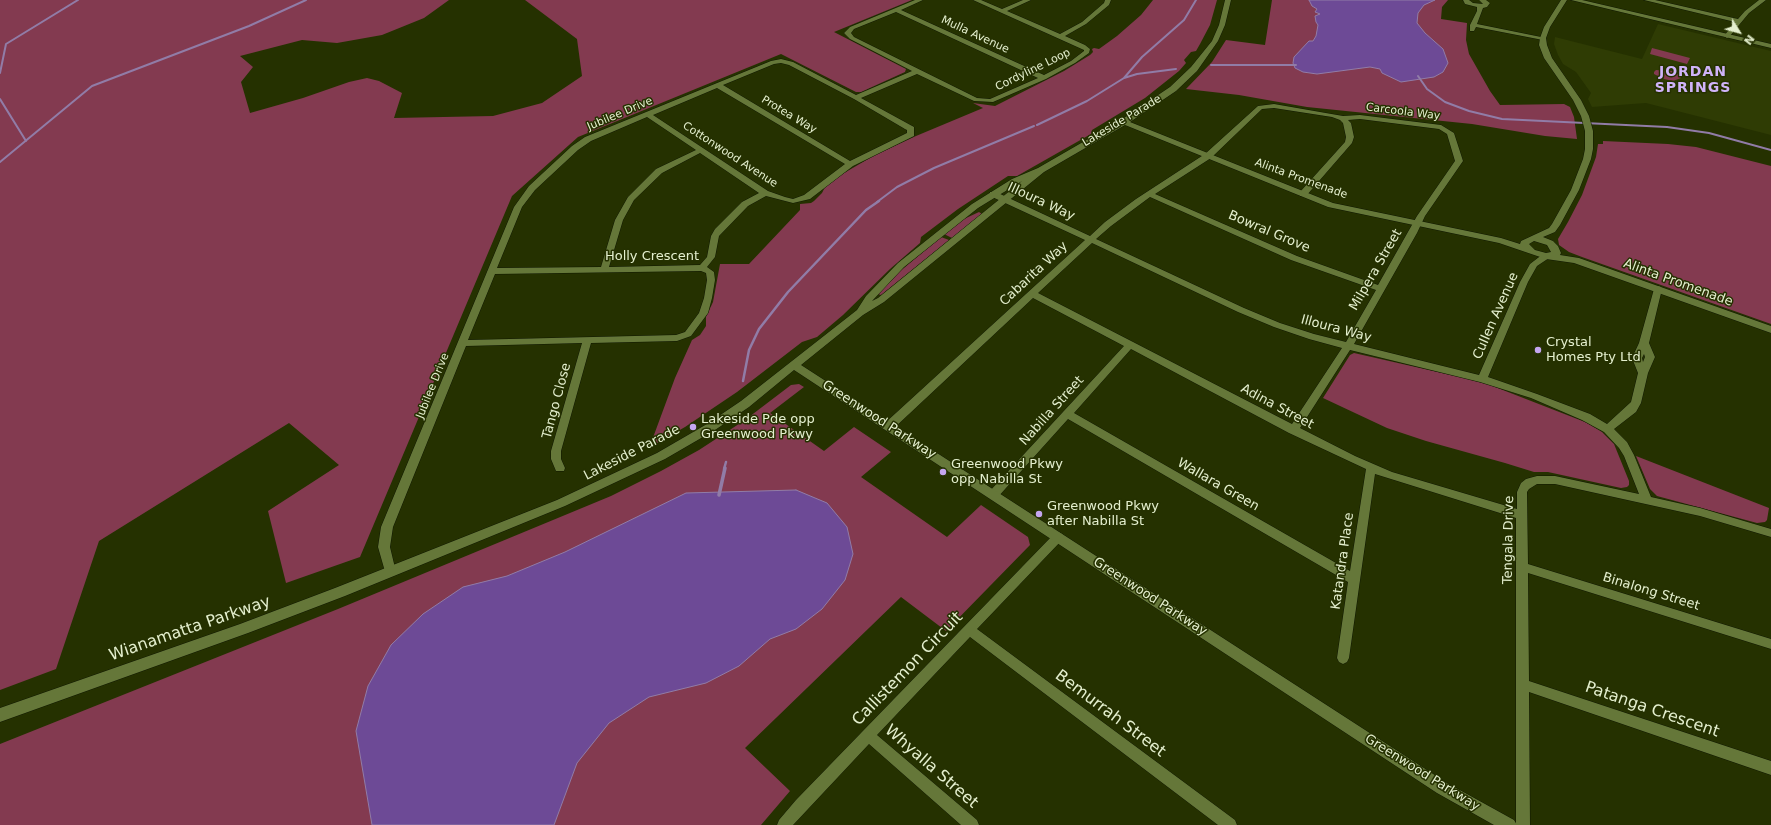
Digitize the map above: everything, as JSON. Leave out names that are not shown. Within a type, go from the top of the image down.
[{"type":"street","points":[[917,71],[849,37],[847,33],[852,28],[920,0]]},
{"type":"street","name":"Cordyline Loop","points":[[917,71],[976,100],[986,102],[995,100],[1044,78],[1078,59],[1087,52],[1087,49],[1083,46],[976,0]]},
{"type":"street","points":[[1002,11],[1028,0]]},
{"type":"street","points":[[1060,36],[1084,23],[1107,4],[1108,0]]},
{"type":"street","name":"Lakeside Parade","points":[[860,313],[869,298],[878,288],[914,253],[993,194],[1015,181],[1041,170],[1124,122],[1164,96],[1186,77],[1201,60],[1219,32],[1228,0]]},
{"type":"street","points":[[1466,0],[1469,4],[1481,3],[1480,11],[1472,28],[1543,38]]},
{"type":"street","points":[[1551,251],[1552,230],[1567,207],[1584,168],[1589,150],[1589,131],[1585,116],[1577,100],[1548,58],[1543,45],[1543,38],[1547,27],[1564,0]]},
{"type":"street","points":[[1574,0],[1771,46]]},
{"type":"street","points":[[1652,0],[1738,21]]},
{"type":"street","points":[[1727,36],[1738,21],[1762,0]]},
{"type":"street","name":"Mulla Avenue","points":[[897,10],[1044,78]]},
{"type":"street","name":"Jubilee Drive","points":[[390,572],[384,547],[385,533],[518,207],[532,188],[581,144],[597,135],[770,63],[784,61],[791,63],[856,98]]},
{"type":"street","points":[[856,98],[917,71]]},
{"type":"street","name":"Protea Way","points":[[717,85],[850,164]]},
{"type":"street","name":"Cottonwood Avenue","points":[[647,114],[765,193],[788,201],[803,199],[850,164],[908,136],[911,132],[908,127],[856,98]]},
{"type":"street","name":"Cabarita Way","points":[[889,426],[1091,239],[1119,215],[1208,156],[1258,109],[1263,106],[1274,106],[1343,118]]},
{"type":"street","name":"Carcoola Way","points":[[1343,118],[1360,117],[1432,125],[1441,127],[1450,133],[1458,156],[1458,162],[1417,224]]},
{"type":"street","points":[[1303,194],[1348,143],[1350,138],[1347,123],[1343,118]]},
{"type":"street","name":"Alinta Promenade","points":[[1124,122],[1341,208],[1501,241],[1530,251],[1551,251],[1771,330]]},
{"type":"street","points":[[604,270],[619,220],[630,198],[659,171],[701,150]]},
{"type":"street","name":"Lakeside Parade","points":[[390,572],[561,503],[631,472],[711,427],[745,404],[860,313],[880,300],[1041,170]]},
{"type":"street","points":[[702,268],[711,257],[715,236],[718,231],[745,204],[765,193]]},
{"type":"street","name":"Illoura Way","points":[[993,194],[1263,320],[1303,334],[1482,379],[1565,408],[1586,417],[1608,429],[1623,445],[1629,455],[1646,499]]},
{"type":"street","name":"Bowral Grove","points":[[1149,194],[1294,258],[1380,289]]},
{"type":"street","name":"Milpera Street","points":[[1293,430],[1348,346],[1417,224]]},
{"type":"street","points":[[1530,251],[1524,245],[1525,241],[1552,230]]},
{"type":"street","points":[[1530,239],[1546,241],[1551,251]]},
{"type":"street","name":"Alinta Promenade","points":[[1501,241],[1530,239]]},
{"type":"street","name":"Cullen Avenue","points":[[1530,251],[1534,264]]},
{"type":"street","name":"Cullen Avenue","points":[[1482,379],[1519,292],[1534,264],[1551,251]]},
{"type":"street","name":"Holly Crescent","points":[[463,342],[672,339],[688,334],[703,313],[708,298],[711,276],[710,272],[702,268],[491,271]]},
{"type":"street","points":[[1608,429],[1632,409],[1636,403],[1643,374],[1650,358],[1644,343],[1658,289]]},
{"type":"street","name":"Adina Street","points":[[1032,294],[1293,430],[1371,468],[1412,483],[1522,515]]},
{"type":"street","name":"Tango Close","points":[[560,468],[556,459],[556,451],[587,341]]},
{"type":"street","name":"Nabilla Street","points":[[993,495],[1130,345]]},
{"type":"street","name":"Greenwood Parkway","points":[[794,365],[1442,788],[1509,825]]},
{"type":"street","name":"Wallara Green","points":[[1067,414],[1355,580]]},
{"type":"street","name":"Katandra Place","points":[[1343,658],[1371,468]]},
{"type":"street","name":"Tengala Drive","points":[[1523,825],[1522,492],[1525,486],[1530,482],[1537,480],[1555,480],[1646,499],[1720,517],[1771,533]]},
{"type":"street","name":"Callistemon Circuit","points":[[784,825],[801,805],[1058,537]]},
{"type":"street","name":"Binalong Street","points":[[1523,567],[1771,644]]},
{"type":"street","name":"Wianamatta Parkway","points":[[0,715],[278,616],[390,572]]},
{"type":"street","name":"Bemurrah Street","points":[[969,630],[1230,825]]},
{"type":"street","name":"Patanga Crescent","points":[[1522,684],[1771,768]]},
{"type":"street","name":"Whyalla Street","points":[[868,735],[972,825]]},
{"type":"shaded area","points":[[0,0],[449,0],[424,18],[382,35],[337,43],[302,40],[240,56],[253,67],[241,82],[250,113],[303,98],[349,82],[367,78],[379,81],[402,93],[394,118],[493,116],[542,103],[582,76],[577,39],[525,0],[912,0],[834,32],[906,69],[905,72],[861,92],[856,92],[781,54],[578,137],[512,196],[360,557],[286,583],[268,511],[339,465],[289,423],[99,541],[56,669],[0,690]]},
{"type":"shaded area","points":[[1153,0],[1217,0],[1210,25],[1200,44],[1196,51],[1191,52],[1184,60],[1186,63],[1179,71],[1145,98],[1092,130],[1091,134],[1017,176],[1008,176],[958,209],[921,237],[920,243],[890,269],[843,315],[817,337],[802,342],[737,392],[685,427],[652,446],[651,443],[675,378],[692,340],[700,335],[706,326],[706,317],[713,302],[720,264],[749,264],[800,210],[800,204],[811,203],[814,201],[822,193],[825,187],[839,176],[875,155],[983,108],[973,103],[995,106],[1064,71],[1090,55],[1093,52],[1092,49],[1099,49],[1117,36],[1141,15]]},
{"type":"shaded area","points":[[1272,0],[1448,0],[1442,7],[1441,19],[1467,23],[1466,40],[1469,54],[1490,91],[1500,105],[1564,104],[1570,107],[1574,117],[1577,139],[1545,136],[1472,124],[1307,107],[1239,95],[1186,89],[1212,62],[1226,40],[1265,45]]},
{"type":"shaded area","points":[[1309,0],[1435,0],[1424,5],[1418,13],[1417,23],[1425,33],[1443,49],[1448,63],[1443,72],[1434,77],[1401,82],[1382,73],[1380,69],[1370,67],[1317,74],[1303,72],[1295,68],[1293,63],[1294,57],[1309,41],[1313,41],[1316,36],[1318,25],[1315,16],[1320,14],[1315,12],[1317,9],[1312,6]]},
{"type":"shaded area","points":[[1658,24],[1771,51],[1771,135],[1646,103],[1592,107],[1588,99],[1591,93],[1576,72],[1563,64],[1554,44],[1555,37],[1642,59]]},
{"type":"shaded area","points":[[1652,48],[1690,58],[1687,64],[1650,54]]},
{"type":"shaded area","points":[[1656,70],[1672,71],[1681,78],[1673,81],[1664,79],[1654,74]]},
{"type":"shaded area","points":[[1603,141],[1696,147],[1771,166],[1771,324],[1582,257],[1569,252],[1559,245],[1558,239],[1582,195],[1596,157],[1598,144],[1603,144]]},
{"type":"shaded area","points":[[979,212],[982,214],[952,238],[944,234],[964,219]]},
{"type":"shaded area","points":[[941,237],[949,240],[881,295],[878,294],[898,273]]},
{"type":"shaded area","points":[[1354,353],[1490,385],[1585,422],[1602,432],[1614,444],[1629,481],[1629,485],[1621,488],[1548,472],[1534,472],[1426,441],[1387,428],[1323,398],[1350,355]]},
{"type":"shaded area","points":[[799,384],[804,387],[770,413],[824,451],[854,427],[891,452],[861,477],[947,537],[981,505],[1028,537],[1030,545],[946,631],[901,597],[745,748],[790,791],[761,825],[0,825],[0,744],[338,609],[611,496],[699,450],[745,420],[791,385]]},
{"type":"shaded area","points":[[1636,456],[1769,508],[1767,520],[1765,522],[1757,523],[1657,496],[1650,489]]},
{"type":"shaded area","points":[[796,490],[827,503],[847,527],[853,554],[845,580],[822,609],[796,629],[770,639],[739,666],[706,683],[649,697],[609,723],[577,763],[554,825],[372,825],[356,731],[368,686],[391,645],[423,614],[463,587],[507,576],[565,552],[686,493]]},
{"type":"waterway","points":[[0,73],[6,44],[78,0]]},
{"type":"waterway","points":[[26,141],[92,86],[249,26],[306,0]]},
{"type":"waterway","points":[[1124,78],[1142,57],[1184,20],[1196,0]]},
{"type":"waterway","points":[[1211,65],[1296,65]]},
{"type":"waterway","points":[[1124,78],[1137,74],[1176,69]]},
{"type":"waterway","points":[[1418,76],[1427,89],[1445,102],[1469,111],[1502,119],[1667,127],[1709,133],[1771,150]]},
{"type":"waterway","points":[[1037,125],[1087,101],[1124,78]]},
{"type":"waterway","points":[[0,99],[26,141]]},
{"type":"waterway","points":[[877,202],[897,187],[934,168],[1034,126]]},
{"type":"waterway","points":[[0,162],[26,141]]},
{"type":"waterway","points":[[743,381],[749,350],[759,329],[788,292],[866,210],[879,201]]},
{"type":"waterway","points":[[724,469],[726,462]]},
{"type":"waterway","points":[[719,495],[725,468]]},
{"type":"place","name":"Crystal Homes Pty Ltd","points":[[1538,350]]},
{"type":"place","name":"Lakeside Pde opp Greenwood Pkwy","points":[[693,427]]},
{"type":"place","name":"Greenwood Pkwy opp Nabilla St","points":[[943,472]]},
{"type":"place","name":"Greenwood Pkwy after Nabilla St","points":[[1039,514]]},
{"type":"district","name":"JORDAN SPRINGS","points":[[1693,80]]}]
